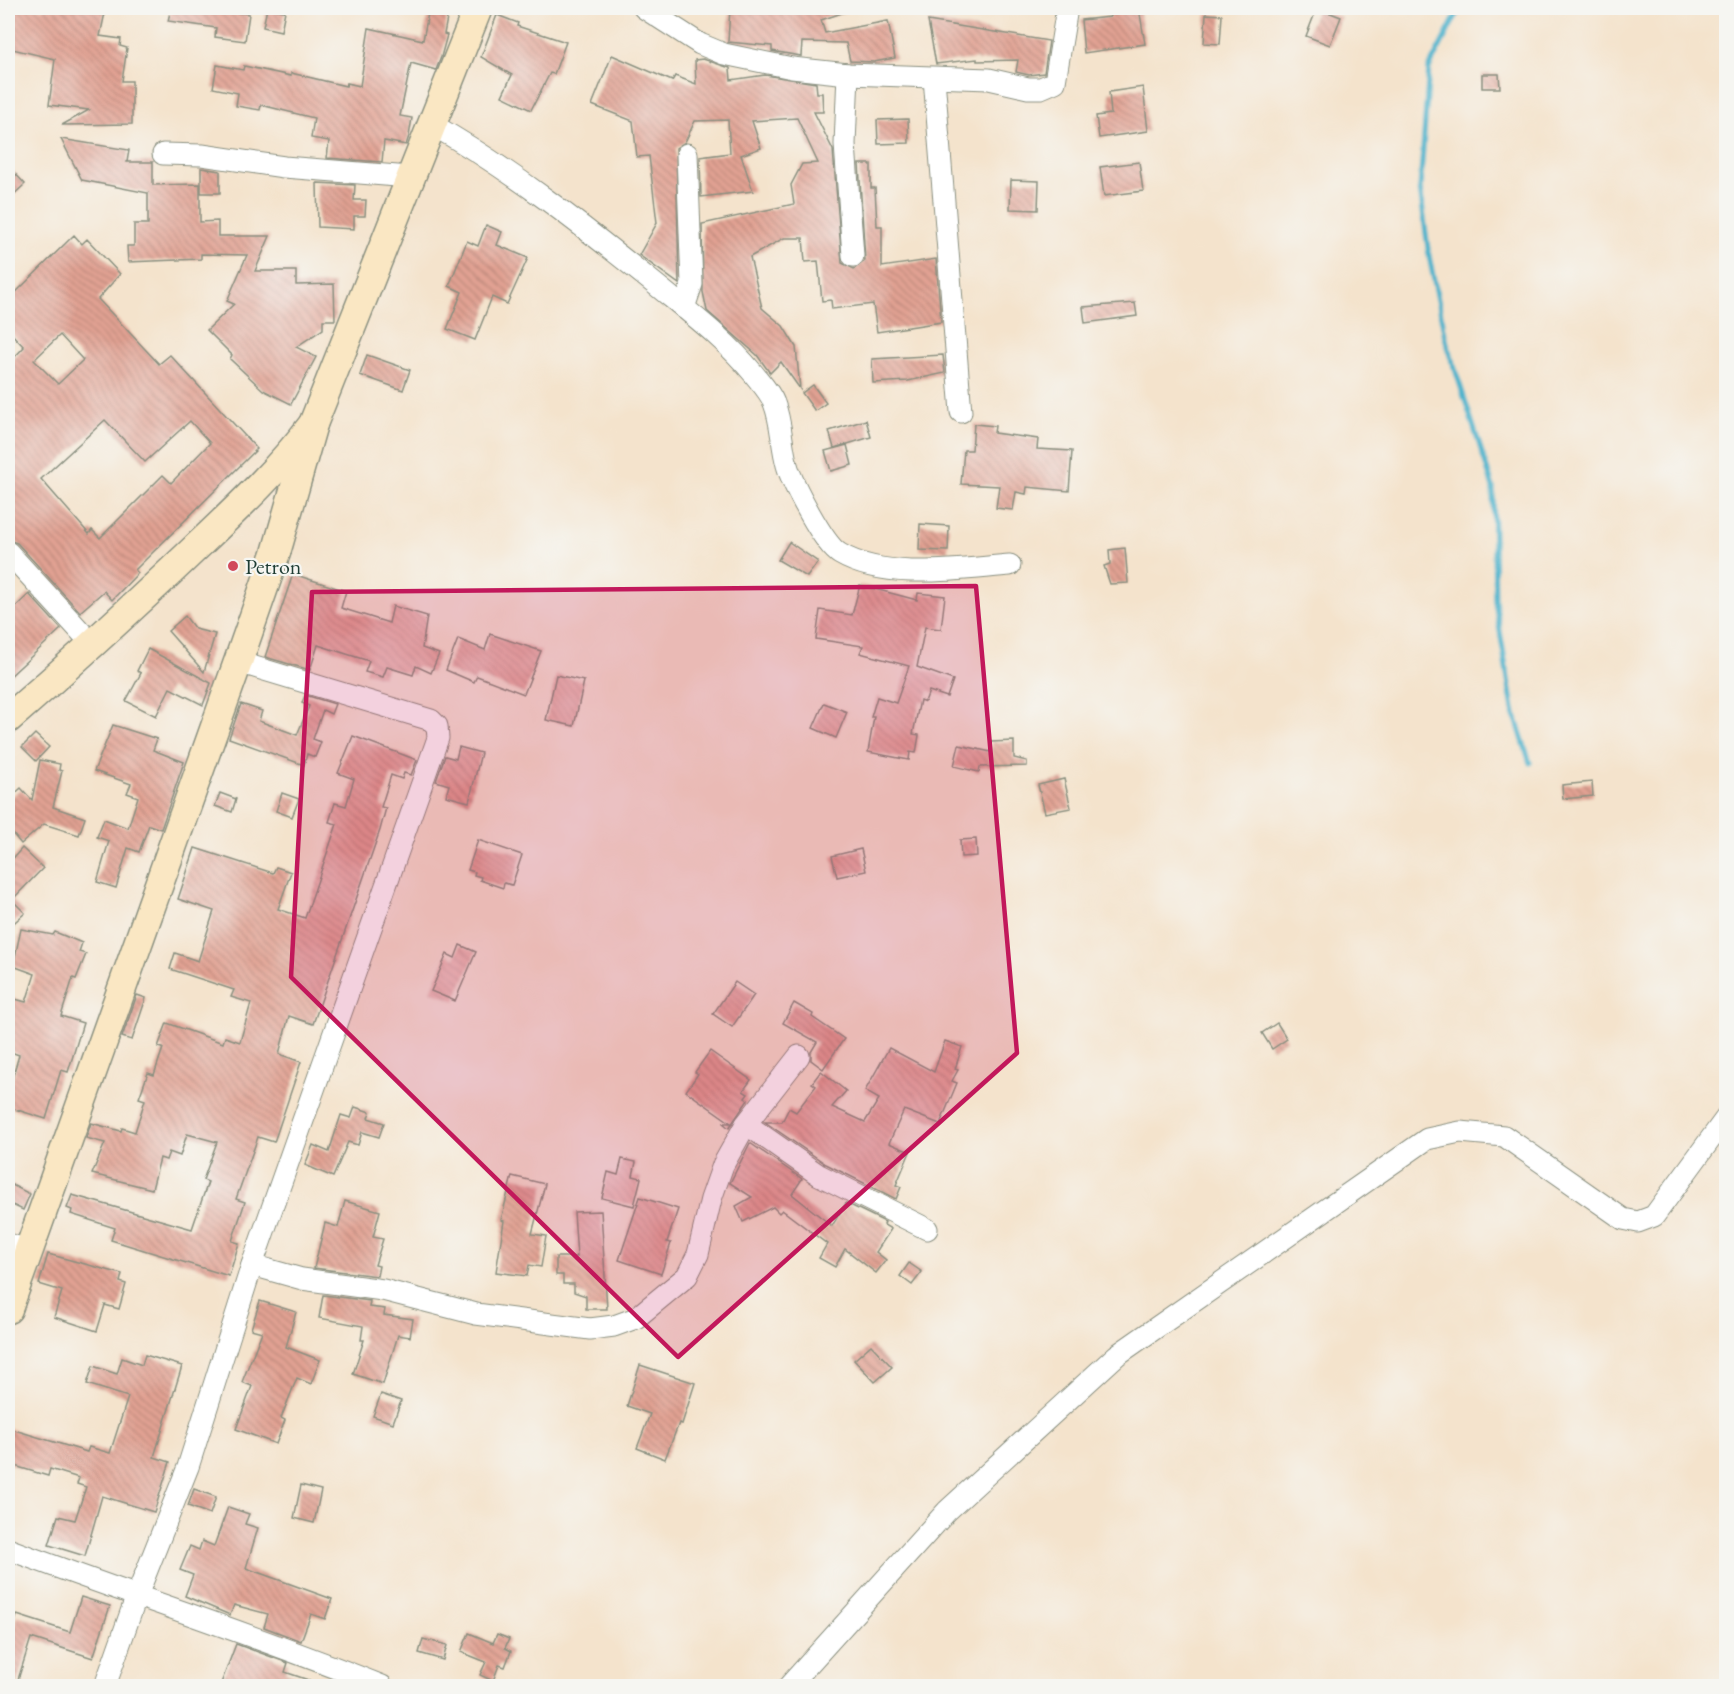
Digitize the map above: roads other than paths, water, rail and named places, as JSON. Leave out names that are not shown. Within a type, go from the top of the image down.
[{"type":"street","points":[[8,1309],[18,1247],[238,662],[276,553],[313,424],[478,8]]},
{"type":"street","points":[[644,8],[700,44],[723,54],[792,68],[848,74],[989,79],[1028,88],[1049,86],[1055,82],[1067,8]]},
{"type":"street","points":[[848,74],[845,144],[853,256]]},
{"type":"street","points":[[934,78],[961,411]]},
{"type":"street","points":[[431,124],[477,150],[589,231],[729,346],[773,400],[780,418],[787,465],[822,534],[838,554],[871,565],[929,572],[1010,565]]},
{"type":"street","points":[[163,154],[202,155],[284,167],[410,177]]},
{"type":"street","points":[[684,308],[692,284],[687,154]]},
{"type":"street","points":[[8,719],[93,645],[278,468],[313,424]]},
{"type":"street","points":[[8,552],[93,645]]},
{"type":"street","points":[[105,1686],[136,1598],[188,1467],[252,1264],[434,748],[438,731],[431,720],[238,662]]},
{"type":"street","points":[[252,1264],[302,1279],[383,1290],[476,1314],[590,1329],[614,1326],[636,1318],[687,1276],[698,1254],[711,1199],[723,1165],[746,1124],[799,1056]]},
{"type":"street","points":[[789,1686],[947,1511],[1117,1355],[1426,1138],[1460,1132],[1504,1136],[1623,1219],[1638,1222],[1653,1216],[1726,1118]]},
{"type":"street","points":[[746,1124],[819,1175],[927,1228]]},
{"type":"street","points":[[8,1550],[382,1686]]},
{"type":"waterway","points":[[1460,8],[1429,68],[1420,188],[1429,256],[1447,344],[1493,487],[1495,601],[1513,709],[1530,763]]},
{"type":"place","name":"Petron","points":[[233,566]]}]
